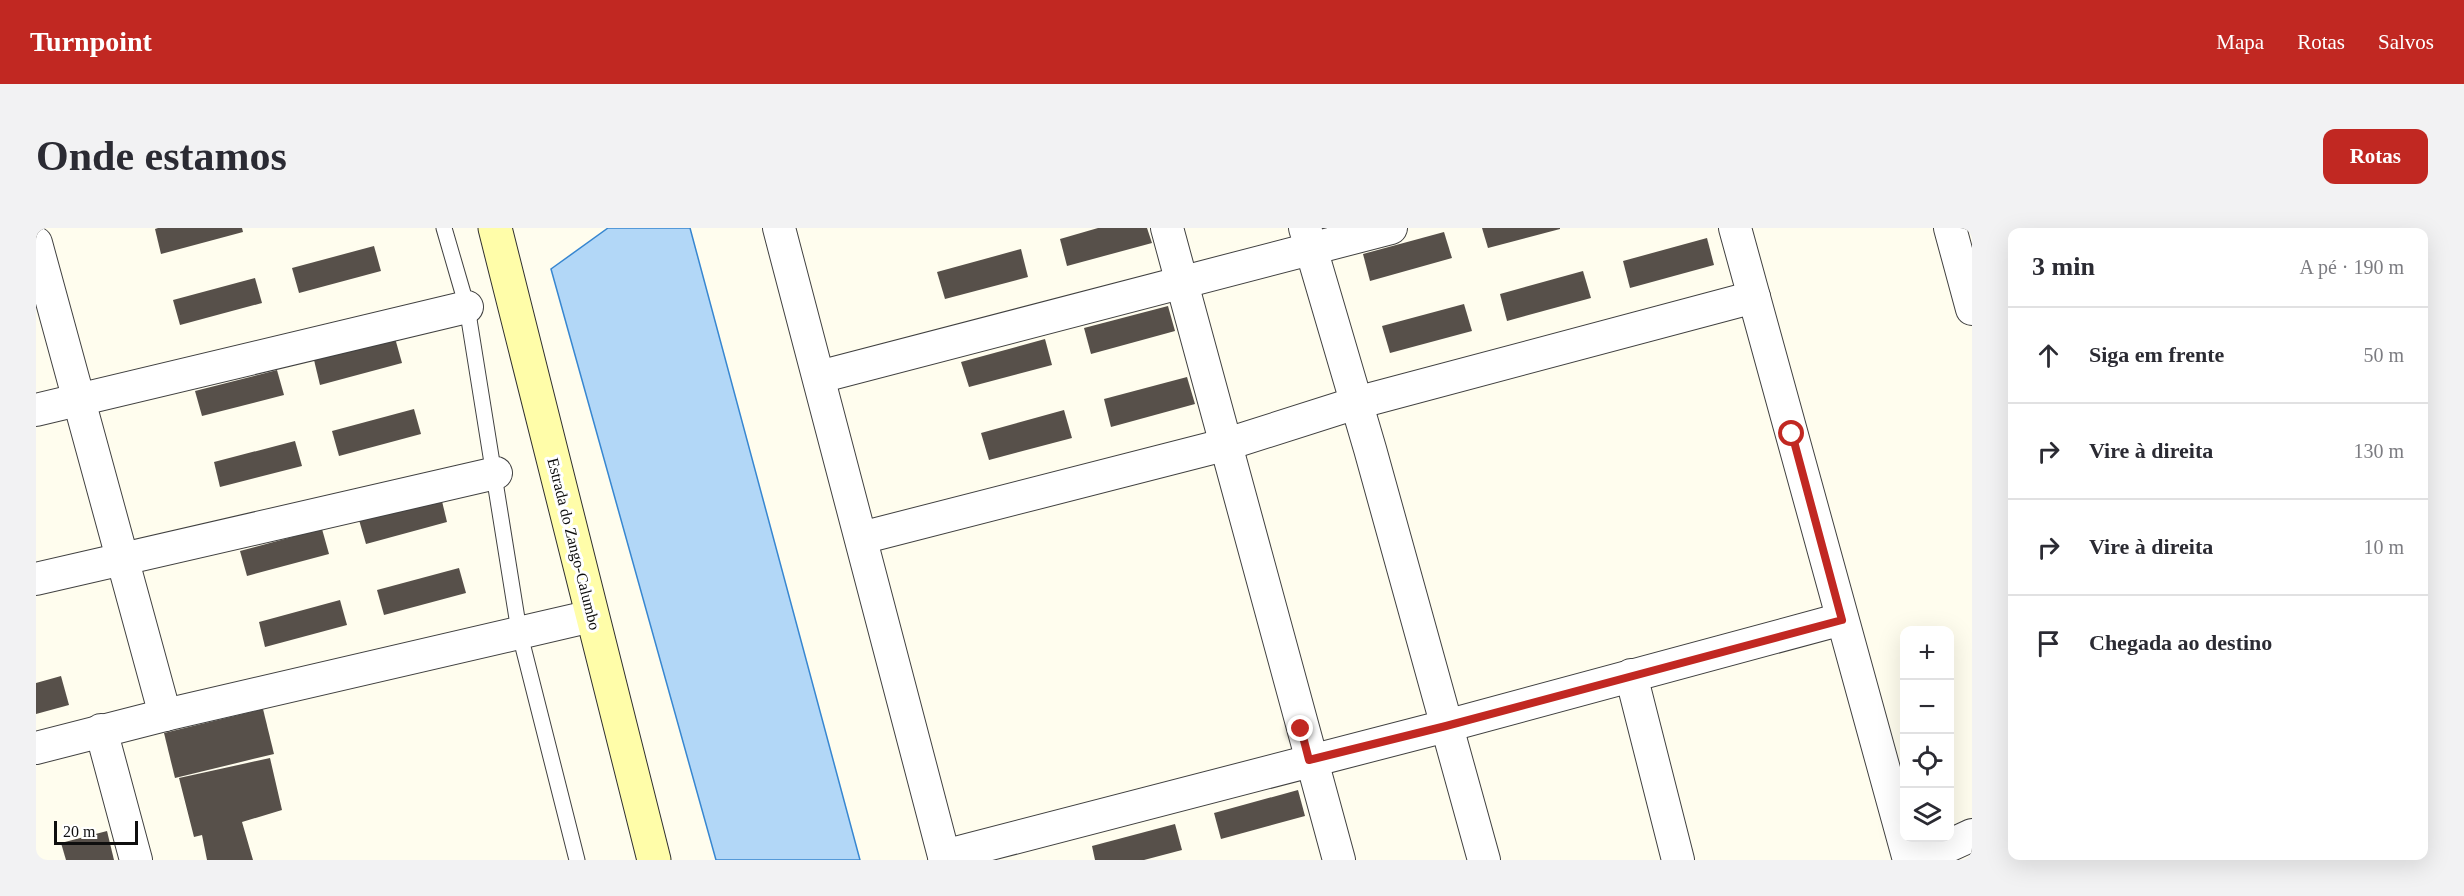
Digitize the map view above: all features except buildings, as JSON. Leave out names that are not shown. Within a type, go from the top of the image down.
[{"type":"main road","name":"Estrada do Zango-Calumbo","points":[[495,228],[654,860]]},
{"type":"street","points":[[779,228],[945,858],[1842,620]]},
{"type":"street","points":[[1167,228],[1309,760],[1339,860]]},
{"type":"street","points":[[819,377],[1181,280],[1308,239],[1391,228]]},
{"type":"street","points":[[1735,228],[1909,860]]},
{"type":"street","points":[[1950,228],[1967,268],[1972,309]]},
{"type":"street","points":[[1308,239],[1484,860]]},
{"type":"street","points":[[36,243],[124,557],[165,715]]},
{"type":"street","points":[[861,538],[1224,445],[1356,403],[1754,297]]},
{"type":"street","points":[[36,410],[467,307]]},
{"type":"street","points":[[36,579],[496,472]]},
{"type":"street","points":[[36,748],[101,730],[519,631],[592,616]]},
{"type":"street","points":[[1631,675],[1678,860]]},
{"type":"street","points":[[101,730],[136,860]]},
{"type":"street","points":[[1918,860],[1972,835]]},
{"type":"lane","points":[[444,228],[467,307],[496,472],[519,631],[577,860]]},
{"type":"water","points":[[608,228],[690,228],[860,860],[716,860],[551,269]]},
{"type":"route","points":[[1301,729],[1309,760],[1446,726],[1842,620],[1792,434]]}]
